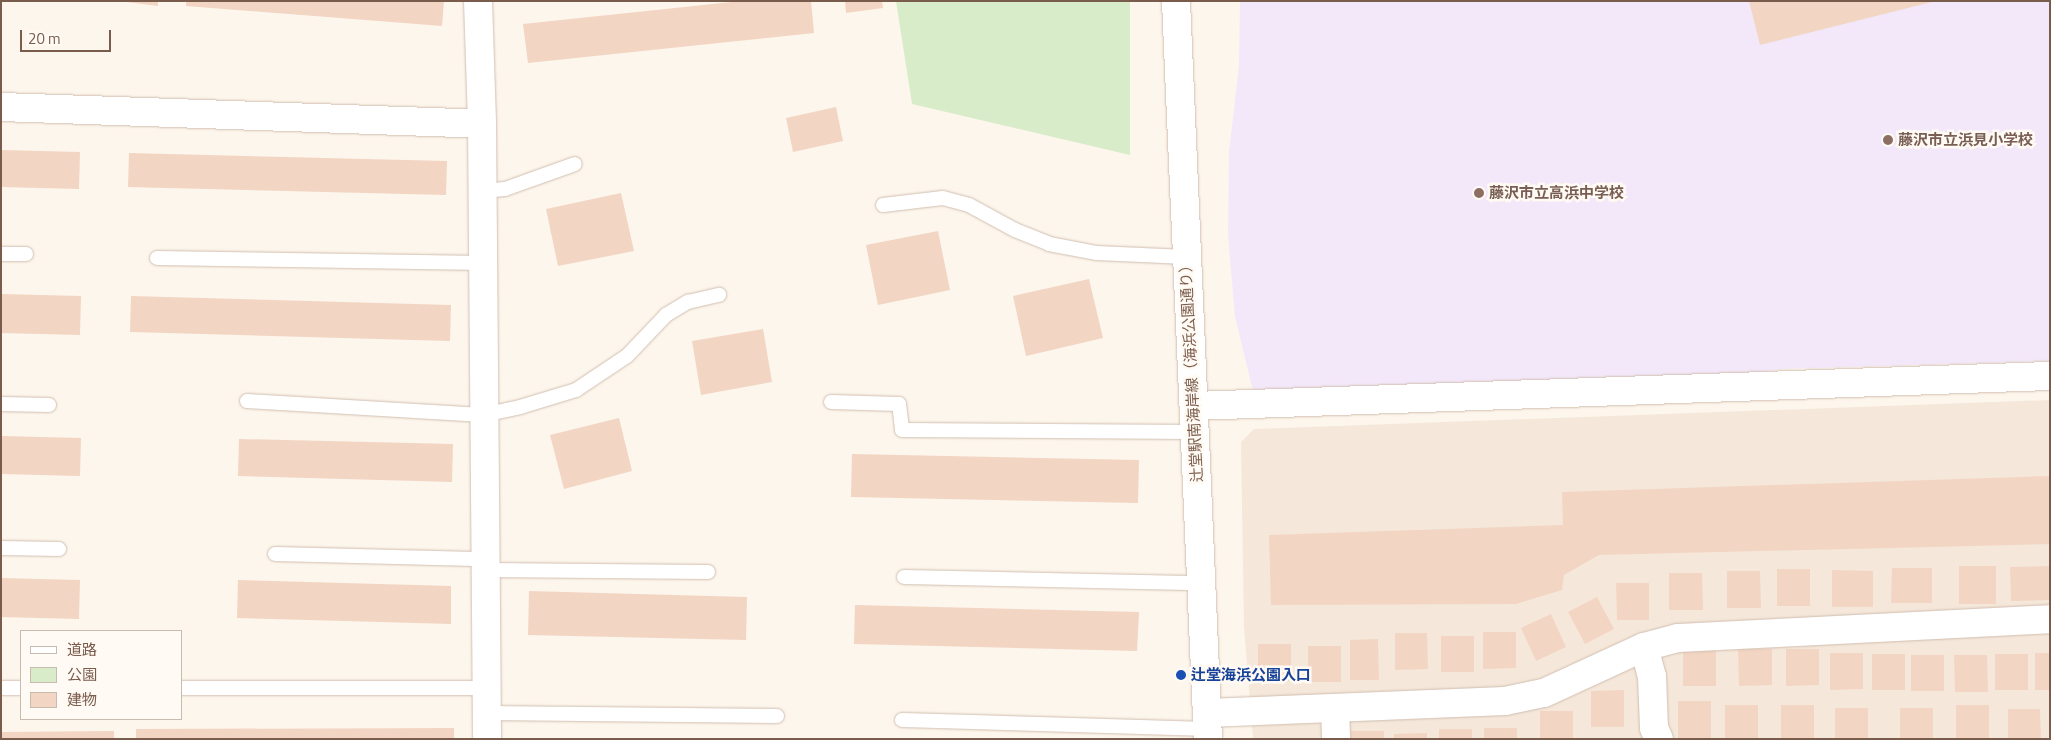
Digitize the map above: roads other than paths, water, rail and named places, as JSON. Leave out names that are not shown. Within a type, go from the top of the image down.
[{"type":"street","points":[[478,1],[484,263],[483,415],[487,713]]},
{"type":"street","name":"辻堂駅南海岸線（海浜公園通り）","points":[[1176,1],[1200,583],[1208,727]]},
{"type":"street","points":[[1,107],[482,124]]},
{"type":"street","points":[[1194,419],[2050,376]]},
{"type":"street","points":[[1208,727],[1335,708],[1505,701],[1544,693],[1644,647],[1678,638],[2050,619]]},
{"type":"street","points":[[1644,647],[1652,676],[1654,728],[1659,739]]},
{"type":"street","points":[[1335,708],[1336,739]]},
{"type":"lane","points":[[483,191],[505,189],[575,164]]},
{"type":"lane","points":[[883,204],[943,198],[969,205],[1015,230],[1049,244],[1097,253],[1186,257]]},
{"type":"lane","points":[[1,254],[26,254]]},
{"type":"lane","points":[[157,258],[484,263]]},
{"type":"lane","points":[[247,401],[483,415],[576,390],[627,356],[666,315],[688,302],[719,295]]},
{"type":"lane","points":[[830,402],[899,404],[902,430],[1194,419]]},
{"type":"lane","points":[[1,404],[49,405]]},
{"type":"lane","points":[[1,548],[59,549]]},
{"type":"lane","points":[[275,554],[708,572]]},
{"type":"lane","points":[[904,577],[1200,583]]},
{"type":"lane","points":[[1,688],[20,688]]},
{"type":"lane","points":[[182,688],[487,713],[777,716]]},
{"type":"lane","points":[[902,720],[1208,727]]},
{"type":"place","name":"藤沢市立浜見小学校","points":[[1888,140]]},
{"type":"place","name":"藤沢市立高浜中学校","points":[[1479,193]]},
{"type":"place","name":"辻堂海浜公園入口","points":[[1181,675]]}]
